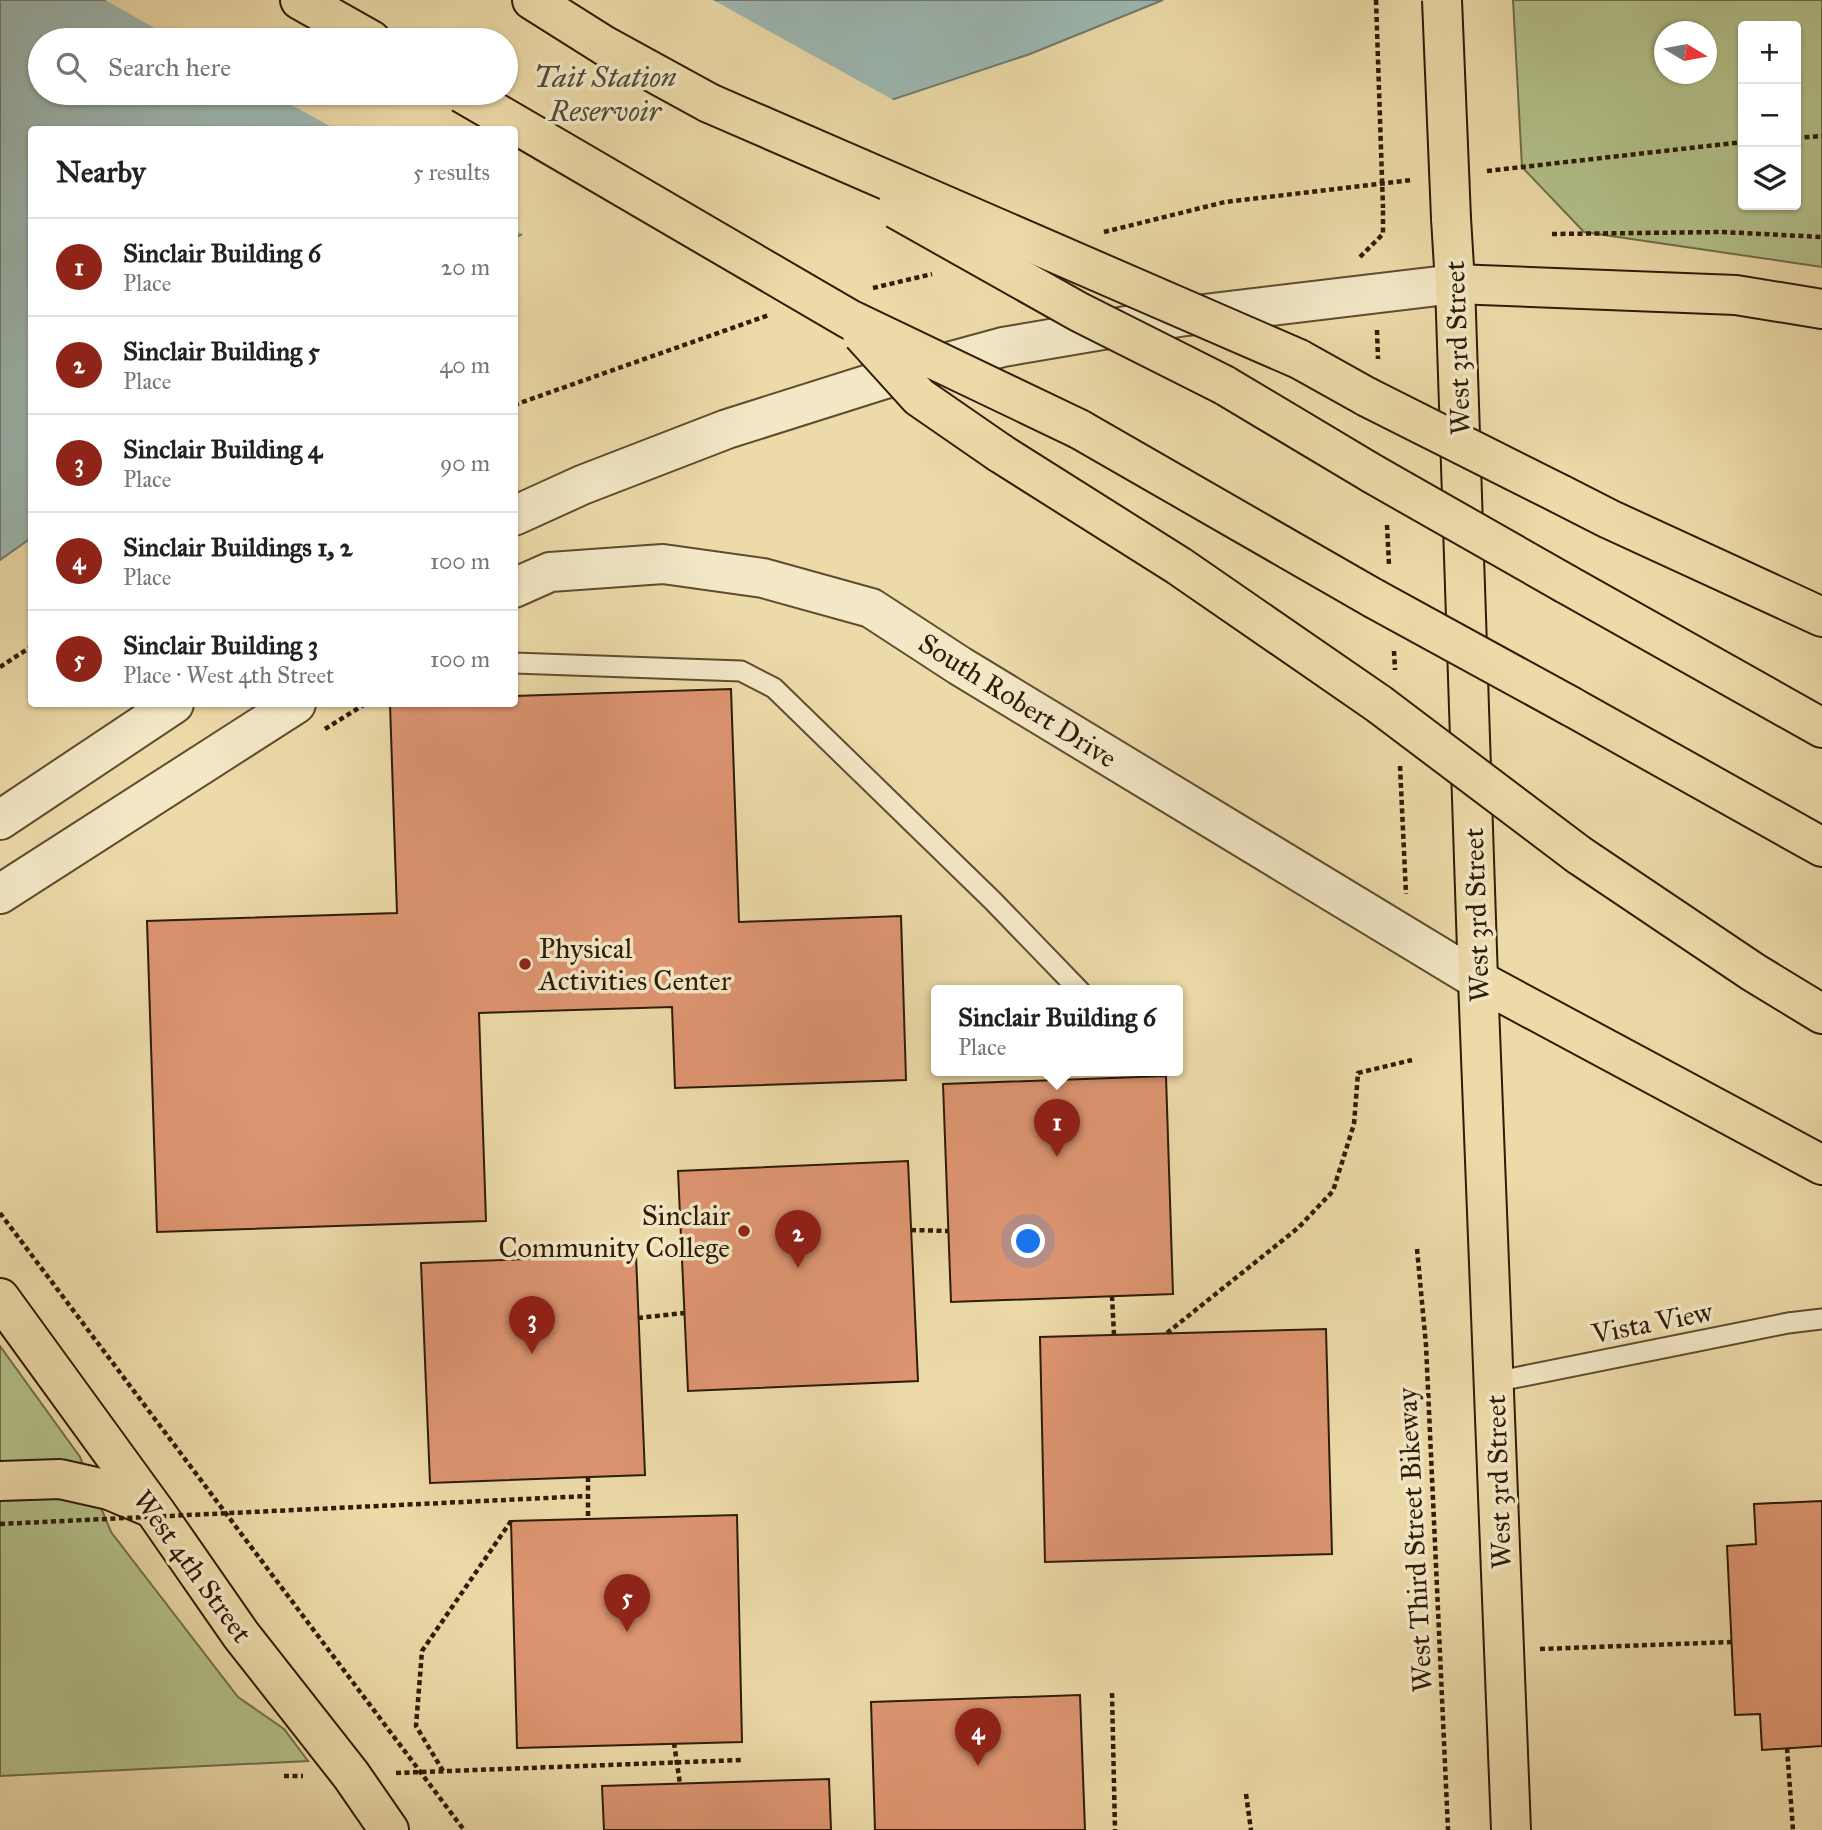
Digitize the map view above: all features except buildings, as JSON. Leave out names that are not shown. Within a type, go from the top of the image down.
[{"type":"main road","points":[[300,0],[350,28]]},
{"type":"main road","points":[[531,0],[605,46],[1079,312],[1224,385],[1373,474],[1822,728]]},
{"type":"main road","name":"West 3rd Street","points":[[1442,0],[1455,284],[1478,980],[1511,1830]]},
{"type":"main road","points":[[709,103],[1298,359],[1373,380],[1560,494],[1822,617]]},
{"type":"main road","points":[[483,105],[849,319],[1079,429],[1381,586],[1572,707],[1822,847]]},
{"type":"main road","points":[[1455,284],[1736,295],[1822,309]]},
{"type":"main road","points":[[849,319],[919,397],[1000,453],[1179,566],[1387,688],[1579,855],[1753,972],[1822,1014]]},
{"type":"main road","points":[[1478,980],[1822,1165]]},
{"type":"main road","name":"West 4th Street","points":[[0,1298],[241,1634],[351,1775],[389,1830]]},
{"type":"main road","points":[[0,1481],[60,1479],[109,1490],[152,1508]]},
{"type":"street","points":[[518,514],[582,485],[727,429],[882,380],[1003,347],[1179,317],[1455,284]]},
{"type":"street","name":"South Robert Drive","points":[[518,586],[550,572],[663,564],[763,578],[871,608],[972,673],[1478,980]]},
{"type":"street","points":[[0,820],[170,707]]},
{"type":"street","points":[[0,894],[291,707]]},
{"type":"lane","points":[[518,663],[741,671],[774,688],[993,901],[1074,985]]},
{"type":"lane","name":"Vista View","points":[[1494,1382],[1788,1323],[1822,1319]]},
{"type":"path","points":[[1373,380],[1375,294],[1360,256],[1383,234],[1376,0]]},
{"type":"path","points":[[1801,138],[1822,136]]},
{"type":"path","points":[[1552,234],[1722,232],[1822,237]]},
{"type":"path","points":[[1381,586],[1387,517]]},
{"type":"path","points":[[1387,688],[1393,643]]},
{"type":"path","points":[[0,667],[28,649]]},
{"type":"path","points":[[1399,755],[1406,895]]},
{"type":"path","points":[[1167,1334],[1298,1228],[1333,1191],[1354,1124],[1358,1073],[1412,1060]]},
{"type":"path","points":[[0,1213],[464,1830]]},
{"type":"path","points":[[911,1230],[948,1231]]},
{"type":"path","name":"West Third Street Bikeway","points":[[1417,1249],[1426,1345],[1448,1830]]},
{"type":"path","points":[[1112,1296],[1114,1335]]},
{"type":"path","points":[[638,1318],[684,1313]]},
{"type":"path","points":[[588,1477],[588,1519]]},
{"type":"path","points":[[0,1524],[588,1496]]},
{"type":"path","points":[[444,1771],[416,1726],[422,1651],[511,1521]]},
{"type":"path","points":[[1504,1650],[1731,1642]]},
{"type":"path","points":[[1112,1693],[1115,1830]]},
{"type":"path","points":[[674,1744],[680,1784]]},
{"type":"path","points":[[1787,1748],[1793,1830]]},
{"type":"path","points":[[351,1775],[741,1759]]},
{"type":"path","points":[[1246,1794],[1251,1830]]},
{"type":"green space","points":[[1513,0],[1822,0],[1822,267],[1584,232],[1522,167]]},
{"type":"green space","points":[[0,1346],[80,1457],[111,1532],[238,1697],[284,1729],[308,1761],[0,1776]]},
{"type":"water","name":"Tait Station Reservoir","points":[[0,0],[1163,0],[1030,54],[574,205],[518,236],[518,126],[28,126],[28,540],[0,560]]},
{"type":"pier","points":[[105,0],[713,0],[897,102],[576,208],[525,236],[518,232],[518,126],[330,126],[292,105],[518,105],[518,28],[155,28]]},
{"type":"place","name":"Physical Activities Center","points":[[525,964]]},
{"type":"place","name":"Sinclair Building 6","points":[[1057,1157]]},
{"type":"place","name":"Sinclair Community College","points":[[744,1231]]},
{"type":"place","name":"Sinclair Building 5","points":[[798,1268]]},
{"type":"place","name":"Sinclair Building 4","points":[[532,1354]]},
{"type":"place","name":"Sinclair Building 3","points":[[627,1632]]},
{"type":"place","name":"Sinclair Buildings 1, 2","points":[[978,1766]]}]
